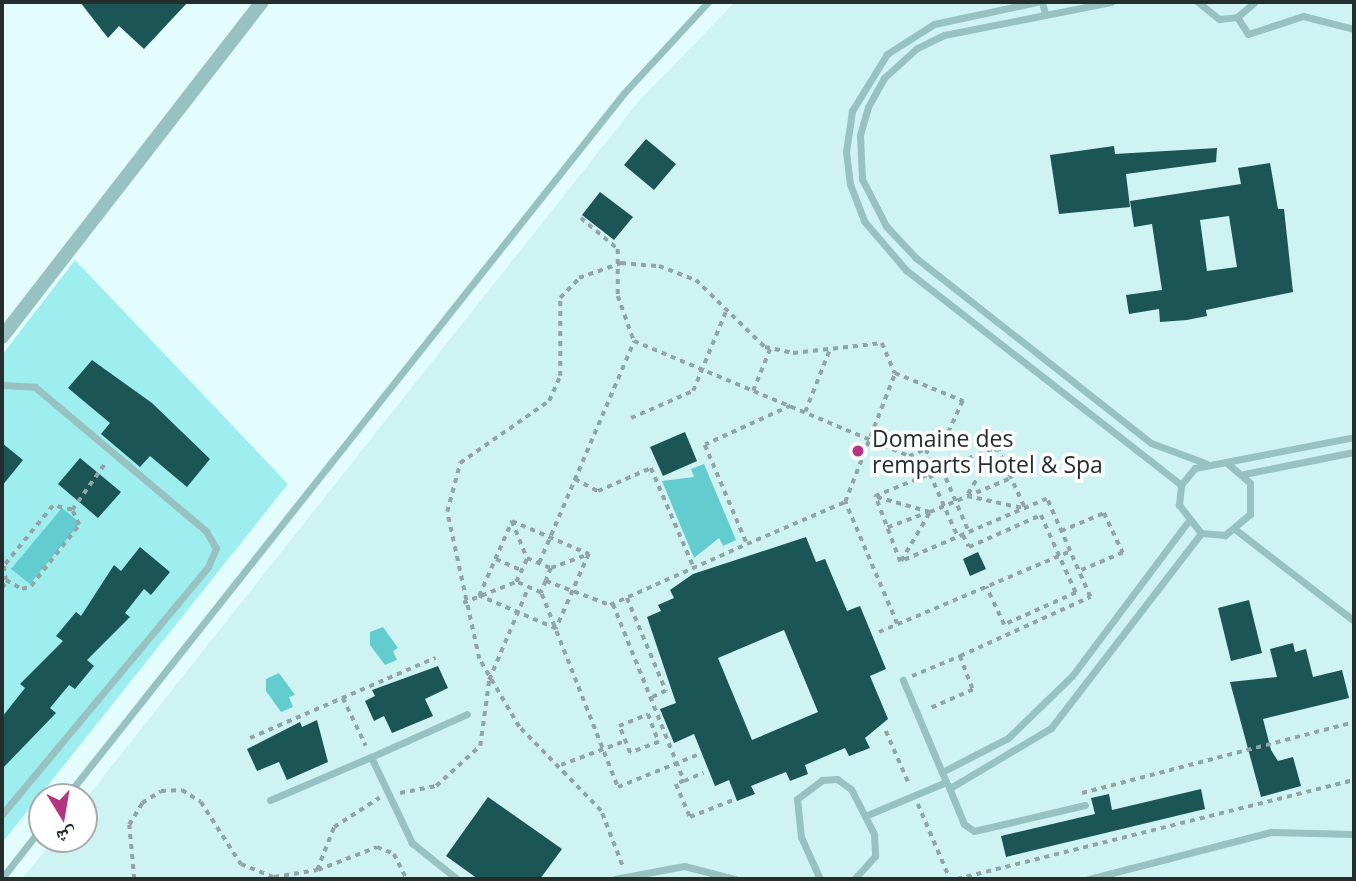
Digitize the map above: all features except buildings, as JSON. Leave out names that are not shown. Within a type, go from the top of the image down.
[{"type":"street","points":[[2,337],[262,2]]},
{"type":"lane","points":[[77,783],[624,93],[708,2]]},
{"type":"lane","points":[[1037,2],[919,31],[878,64],[852,111],[846,166],[864,220],[891,255],[1181,485]]},
{"type":"lane","points":[[1042,2],[1045,14]]},
{"type":"lane","points":[[1111,2],[1045,14],[924,43],[884,78],[865,114],[859,149],[869,195],[895,237],[1151,443],[1205,463],[1227,463],[1354,437]]},
{"type":"lane","points":[[1198,2],[1219,19],[1237,17],[1255,2]]},
{"type":"lane","points":[[1237,17],[1248,34],[1303,16],[1354,29]]},
{"type":"lane","points":[[939,294],[949,283]]},
{"type":"lane","points":[[2,385],[35,387],[111,455],[206,531],[215,559],[2,814]]},
{"type":"lane","points":[[1244,474],[1354,452]]},
{"type":"lane","points":[[1205,463],[1181,485],[1178,505],[1187,523],[1201,533],[1236,530],[1354,621]]},
{"type":"lane","points":[[1227,463],[1244,474],[1253,504],[1236,530]]},
{"type":"lane","points":[[942,772],[1007,738],[1072,676],[1187,523]]},
{"type":"lane","points":[[865,816],[948,785],[1051,728],[1201,533]]},
{"type":"lane","points":[[903,680],[964,824],[974,831],[1085,805]]},
{"type":"lane","points":[[270,800],[467,714]]},
{"type":"lane","points":[[371,757],[412,842],[457,879]]},
{"type":"lane","points":[[820,879],[802,837],[797,799],[814,783],[837,779],[851,789],[865,816],[874,856],[865,877],[854,879]]},
{"type":"lane","points":[[1088,879],[1271,832],[1354,834]]},
{"type":"lane","points":[[2,878],[28,845]]},
{"type":"lane","points":[[615,879],[624,875],[684,866],[736,879]]},
{"type":"path","points":[[539,562],[634,341],[618,296],[621,263],[618,249],[581,218]]},
{"type":"path","points":[[624,875],[601,811],[519,727],[495,692],[463,603],[447,512],[453,475],[472,453],[549,401],[561,376],[560,298],[579,278],[621,263],[682,273],[726,311],[750,338],[770,349],[830,349],[882,343],[895,373],[963,401],[944,442],[909,456],[634,341]]},
{"type":"path","points":[[631,418],[693,391],[726,311]]},
{"type":"path","points":[[753,391],[770,349]]},
{"type":"path","points":[[805,412],[830,349]]},
{"type":"path","points":[[895,373],[845,502],[897,624]]},
{"type":"path","points":[[747,544],[705,445],[791,406]]},
{"type":"path","points":[[875,496],[997,447]]},
{"type":"path","points":[[997,447],[1025,508]]},
{"type":"path","points":[[967,496],[997,447]]},
{"type":"path","points":[[926,449],[935,471]]},
{"type":"path","points":[[72,510],[111,455]]},
{"type":"path","points":[[575,479],[597,491],[651,468],[694,568]]},
{"type":"path","points":[[942,469],[969,532]]},
{"type":"path","points":[[930,474],[958,537]]},
{"type":"path","points":[[887,528],[1011,478]]},
{"type":"path","points":[[875,496],[930,512]]},
{"type":"path","points":[[875,496],[900,562]]},
{"type":"path","points":[[967,496],[1025,508]]},
{"type":"path","points":[[900,562],[1047,499],[1090,593],[1087,602],[903,680]]},
{"type":"path","points":[[546,581],[613,604],[845,502]]},
{"type":"path","points":[[2,588],[7,581],[4,566],[53,506],[72,510]]},
{"type":"path","points":[[7,581],[30,587],[79,524],[72,510]]},
{"type":"path","points":[[900,562],[930,512]]},
{"type":"path","points":[[1061,531],[1104,513],[1109,523],[1123,553],[1080,571]]},
{"type":"path","points":[[963,535],[969,547],[1041,515],[1076,593],[1004,625],[986,587]]},
{"type":"path","points":[[479,596],[512,521]]},
{"type":"path","points":[[512,521],[589,554]]},
{"type":"path","points":[[512,521],[527,558],[516,582]]},
{"type":"path","points":[[879,632],[1071,551]]},
{"type":"path","points":[[527,558],[551,568],[589,554]]},
{"type":"path","points":[[556,629],[589,554]]},
{"type":"path","points":[[496,559],[521,570]]},
{"type":"path","points":[[541,593],[551,568]]},
{"type":"path","points":[[463,603],[516,582],[541,593],[618,787],[697,755]]},
{"type":"path","points":[[479,596],[556,629]]},
{"type":"path","points":[[627,598],[666,691],[651,698]]},
{"type":"path","points":[[613,604],[684,781]]},
{"type":"path","points":[[917,714],[973,690],[960,656]]},
{"type":"path","points":[[250,738],[435,658]]},
{"type":"path","points":[[344,698],[371,757]]},
{"type":"path","points":[[648,714],[659,742],[630,753],[625,740],[619,726],[648,714]]},
{"type":"path","points":[[1085,805],[1082,792],[1354,722]]},
{"type":"path","points":[[654,728],[661,724]]},
{"type":"path","points":[[560,766],[625,740]]},
{"type":"path","points":[[703,773],[676,784],[690,817],[733,800]]},
{"type":"path","points":[[957,879],[1354,780]]},
{"type":"path","points":[[317,870],[377,848],[394,855],[407,879]]},
{"type":"shaded area","name":"Domaine des remparts Hotel & Spa","points":[[735,2],[1354,2],[1354,879],[22,879],[43,853],[98,853],[98,783],[638,102]]},
{"type":"shaded area","points":[[75,260],[288,484],[50,783],[28,783],[28,810],[2,843],[2,355]]},
{"type":"shaded area","points":[[704,464],[736,540],[723,546],[719,538],[694,558],[662,481],[694,477],[691,469]]},
{"type":"shaded area","points":[[62,508],[80,523],[30,584],[11,569]]},
{"type":"shaded area","points":[[383,627],[398,648],[393,651],[397,660],[385,665],[370,645],[370,632]]},
{"type":"shaded area","points":[[279,673],[295,695],[289,697],[293,707],[281,712],[266,691],[266,679]]},
{"type":"place","name":"Domaine des remparts Hotel & Spa","points":[[858,451]]}]
